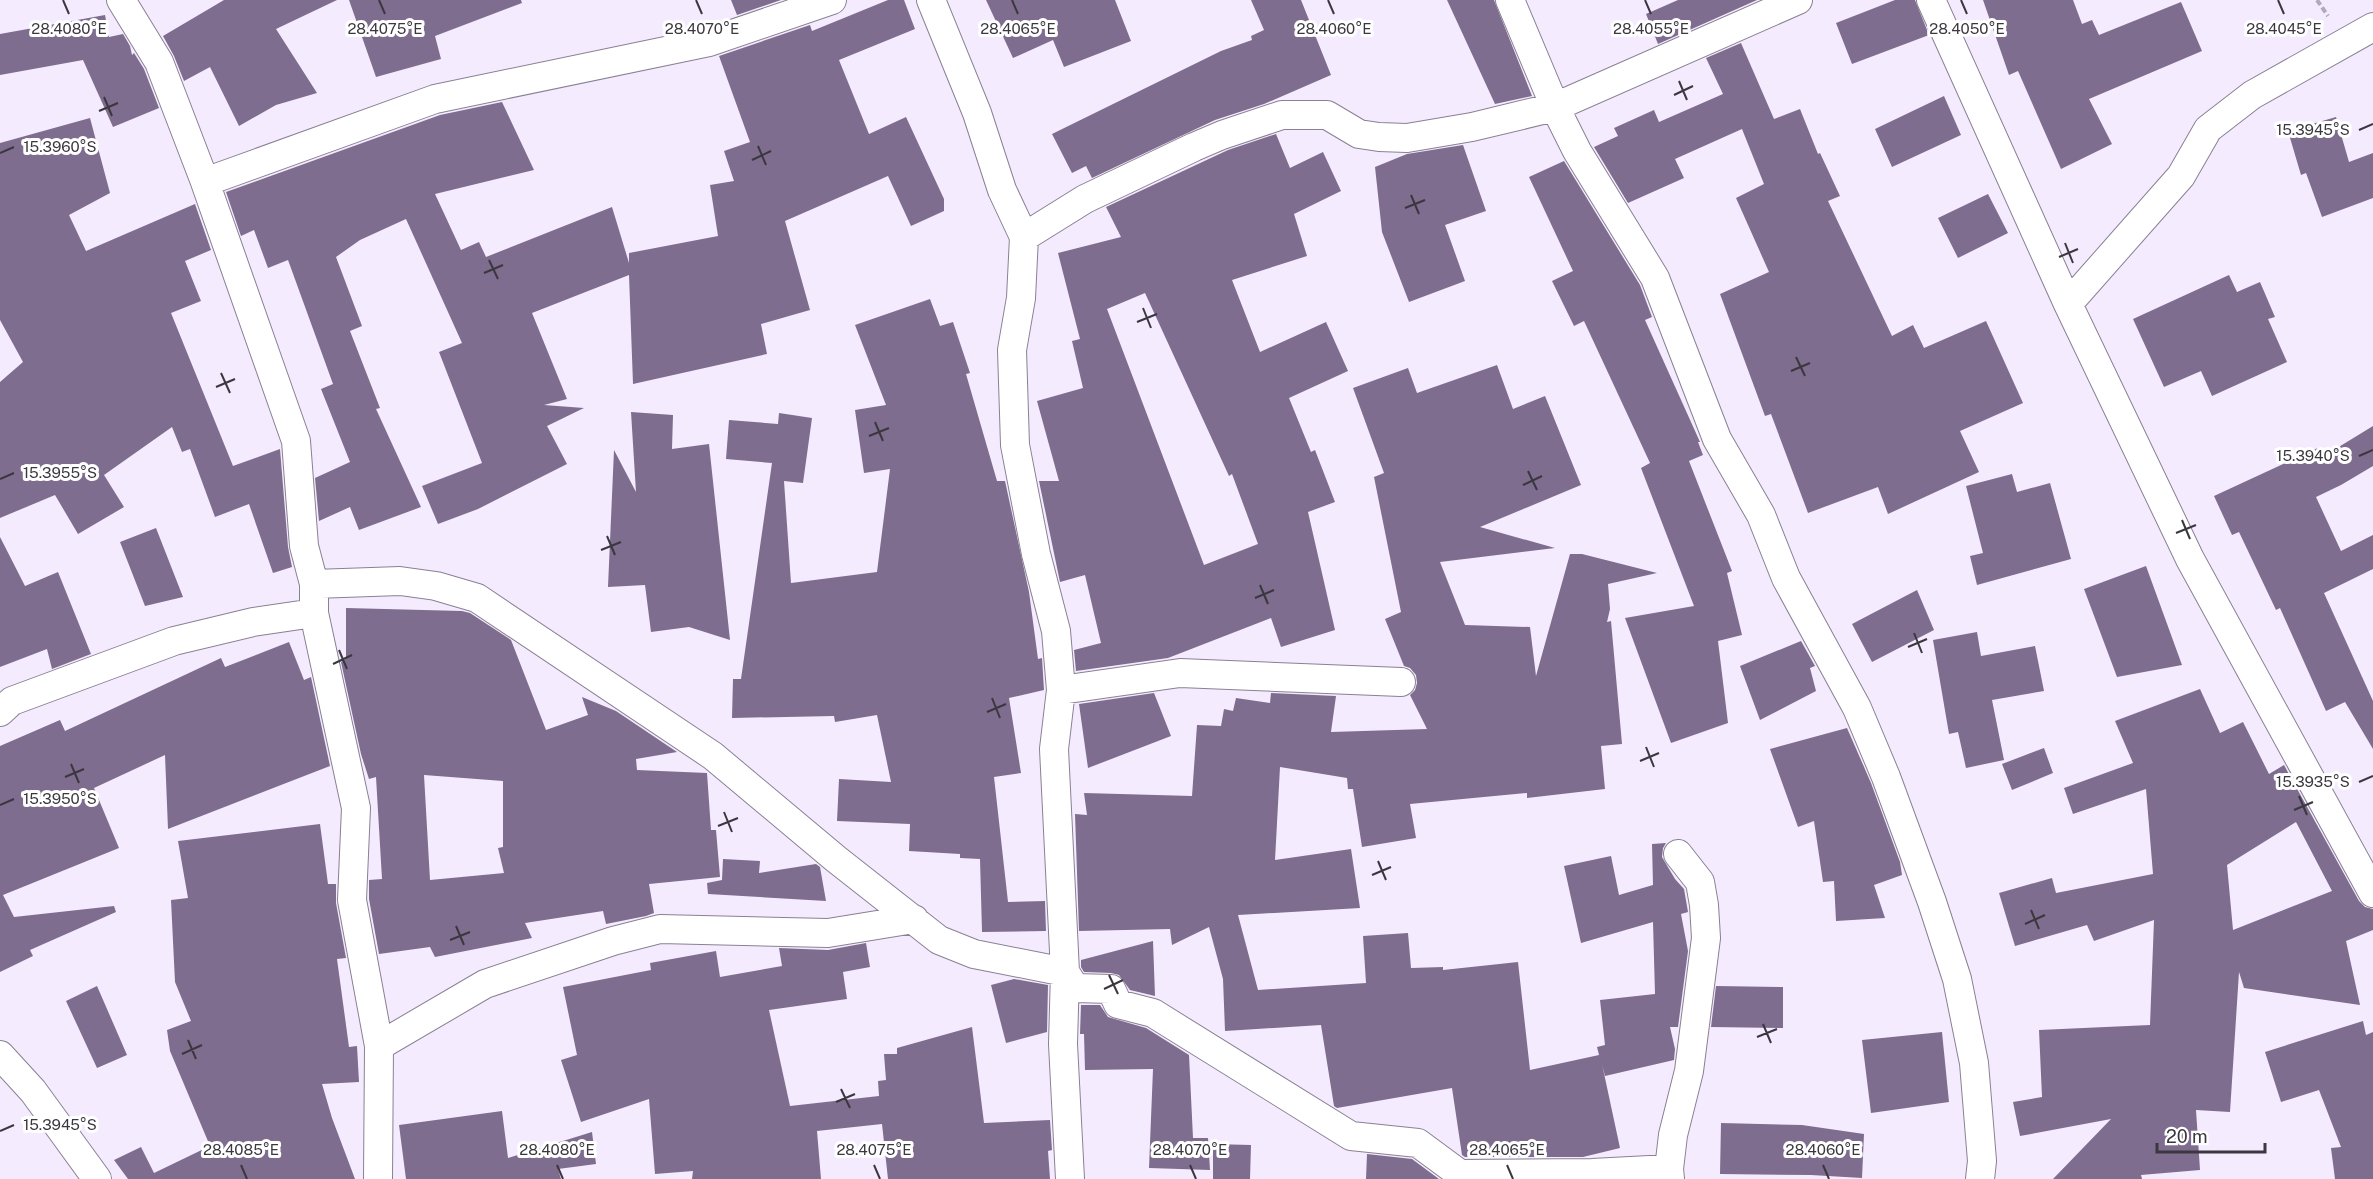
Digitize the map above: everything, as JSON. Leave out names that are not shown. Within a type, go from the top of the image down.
[{"type":"street","points":[[122,0],[159,62],[205,182],[296,441],[304,546],[314,584],[314,613],[356,808],[352,900],[379,1046],[378,1179]]},
{"type":"street","points":[[205,182],[435,99],[709,42],[832,0]]},
{"type":"street","points":[[931,0],[977,113],[1002,190],[1024,237],[1021,298],[1012,350],[1015,445],[1036,554],[1056,631],[1061,690],[1054,749],[1065,972],[1063,1044],[1070,1179]]},
{"type":"street","points":[[1510,0],[1555,107],[1577,151],[1655,278],[1717,439],[1761,515],[1786,578],[1857,708],[1886,777],[1932,902],[1957,979],[1974,1063],[1982,1161],[1980,1179]]},
{"type":"street","points":[[1024,237],[1085,199],[1194,147],[1282,115],[1327,115],[1359,134],[1407,138],[1472,127],[1555,107],[1798,0]]},
{"type":"street","points":[[1932,0],[2068,304],[2190,559],[2373,893]]},
{"type":"street","points":[[2068,304],[2181,176],[2208,129],[2252,95],[2373,27]]},
{"type":"street","points":[[314,584],[400,581],[436,586],[477,598],[713,756],[836,860],[939,940],[974,954],[1065,972],[1075,988],[1111,989],[1118,1004],[1153,1013],[1351,1136],[1418,1143],[1460,1174],[1670,1174],[1673,1135],[1689,1071],[1707,938],[1700,882],[1678,854]]},
{"type":"street","points":[[0,712],[12,701],[174,641],[253,622],[314,613]]},
{"type":"street","points":[[1061,690],[1180,673],[1401,682]]},
{"type":"street","points":[[379,1046],[485,984],[613,941],[660,929],[828,933],[914,919]]},
{"type":"street","points":[[0,1055],[33,1092],[97,1179]]},
{"type":"building","points":[[224,0],[337,0],[276,29],[317,93],[276,105],[239,126],[210,67],[184,81],[163,36]]},
{"type":"building","points":[[349,0],[521,0],[522,3],[435,36],[441,59],[376,77]]},
{"type":"building","points":[[731,0],[781,0],[737,15]]},
{"type":"building","points":[[888,0],[904,0],[915,29],[839,60],[869,134],[906,117],[944,199],[944,211],[911,226],[888,176],[785,221],[810,310],[761,324],[767,354],[633,384],[629,275],[532,313],[567,399],[544,405],[584,408],[547,426],[567,464],[478,509],[438,524],[422,486],[482,463],[439,352],[462,343],[406,219],[360,240],[336,257],[362,326],[350,331],[380,408],[376,409],[421,507],[359,530],[350,507],[319,521],[315,478],[350,462],[321,389],[333,384],[288,260],[268,268],[254,230],[241,236],[226,192],[440,115],[502,102],[534,170],[435,194],[461,250],[479,242],[486,257],[612,207],[629,263],[629,253],[718,236],[710,185],[734,181],[724,151],[750,142],[719,56],[810,25],[812,31]]},
{"type":"building","points":[[986,0],[1115,0],[1131,41],[1064,67],[1053,40],[1013,58]]},
{"type":"building","points":[[1251,0],[1301,0],[1331,75],[1264,104],[1215,120],[1092,178],[1086,166],[1072,173],[1052,134],[1221,51],[1252,40],[1251,36],[1264,30]]},
{"type":"building","points":[[1447,0],[1494,0],[1532,96],[1495,104]]},
{"type":"building","points":[[1678,0],[1757,0],[1658,44],[1646,14]]},
{"type":"building","points":[[1895,0],[1915,0],[1929,35],[1852,64],[1836,23]]},
{"type":"building","points":[[1983,0],[2073,0],[2082,24],[2092,20],[2099,35],[2181,2],[2202,51],[2089,99],[2112,144],[2061,169],[2018,71],[2009,75]]},
{"type":"building","points":[[105,15],[109,37],[123,34],[132,55],[134,53],[144,69],[159,108],[113,127],[83,60],[0,75],[0,34]]},
{"type":"building","points":[[1741,43],[1774,119],[1800,109],[1818,154],[1820,153],[1840,196],[1828,201],[1892,336],[1913,325],[1924,348],[1986,321],[2023,403],[1960,431],[1979,472],[1888,514],[1878,487],[1808,513],[1771,414],[1765,416],[1720,294],[1769,272],[1736,198],[1764,184],[1742,129],[1675,159],[1684,178],[1628,203],[1594,147],[1618,136],[1614,128],[1654,110],[1659,122],[1723,94],[1706,58]]},
{"type":"building","points":[[1944,96],[1961,135],[1892,167],[1875,129]]},
{"type":"building","points":[[2336,117],[2349,162],[2373,153],[2373,198],[2322,217],[2306,173],[2301,175],[2288,131]]},
{"type":"building","points":[[90,118],[110,193],[69,215],[86,251],[195,204],[211,250],[185,261],[201,301],[171,313],[233,466],[280,449],[288,547],[292,567],[273,573],[249,504],[215,517],[190,449],[182,452],[172,427],[104,475],[124,507],[78,534],[55,495],[0,518],[0,382],[23,362],[0,320],[0,143]]},
{"type":"building","points":[[1276,134],[1290,168],[1323,152],[1341,191],[1294,214],[1307,256],[1232,280],[1260,352],[1326,322],[1348,371],[1289,398],[1311,452],[1315,450],[1335,502],[1308,512],[1335,630],[1281,647],[1271,618],[1168,658],[1076,671],[1074,650],[1101,643],[1085,575],[1060,582],[1039,481],[1059,481],[1037,401],[1083,388],[1072,341],[1080,339],[1058,253],[1121,237],[1106,207],[1228,150]],"holes":[[[1145,293],[1229,476],[1232,474],[1258,544],[1204,565],[1107,309]]]},
{"type":"building","points":[[1463,145],[1486,211],[1445,225],[1465,281],[1409,302],[1382,232],[1375,167],[1407,154]]},
{"type":"building","points":[[1564,161],[1640,285],[1652,317],[1645,320],[1700,442],[1698,442],[1703,455],[1689,461],[1732,571],[1727,573],[1742,635],[1718,641],[1728,723],[1671,743],[1625,618],[1694,606],[1641,468],[1650,463],[1584,321],[1574,326],[1552,281],[1573,271],[1529,177]]},
{"type":"building","points":[[1988,194],[2008,233],[1958,258],[1938,218]]},
{"type":"building","points":[[2229,275],[2237,292],[2260,282],[2275,317],[2268,319],[2287,362],[2212,396],[2201,371],[2164,387],[2133,319]]},
{"type":"building","points":[[930,299],[940,326],[953,322],[970,373],[966,374],[997,481],[1005,481],[1029,592],[1038,659],[1042,658],[1044,690],[1009,698],[1021,773],[994,777],[1008,902],[1045,901],[1046,931],[982,932],[980,859],[960,858],[960,854],[909,851],[910,824],[837,821],[839,779],[891,782],[877,715],[835,722],[834,716],[732,718],[733,679],[741,679],[772,463],[726,459],[729,420],[778,424],[779,413],[812,418],[803,483],[784,481],[791,583],[877,572],[890,469],[864,473],[855,410],[886,405],[855,325]]},
{"type":"building","points":[[1497,365],[1513,409],[1545,396],[1581,485],[1480,527],[1555,548],[1440,562],[1465,625],[1530,627],[1536,676],[1570,554],[1582,554],[1657,573],[1608,584],[1610,609],[1607,622],[1611,621],[1622,744],[1601,746],[1605,789],[1527,798],[1527,793],[1410,804],[1416,838],[1362,847],[1353,789],[1348,789],[1347,778],[1280,767],[1275,860],[1351,849],[1360,908],[1238,915],[1258,990],[1366,983],[1363,936],[1408,933],[1411,968],[1443,967],[1443,970],[1518,962],[1530,1070],[1599,1055],[1597,1047],[1605,1045],[1600,1000],[1655,994],[1653,922],[1581,943],[1564,866],[1611,856],[1619,895],[1653,885],[1652,844],[1666,843],[1662,857],[1684,889],[1688,912],[1681,914],[1688,951],[1678,1027],[1670,1027],[1675,1049],[1674,1060],[1605,1076],[1602,1064],[1620,1148],[1583,1157],[1465,1157],[1462,1155],[1452,1088],[1337,1108],[1334,1106],[1321,1025],[1225,1031],[1223,979],[1209,927],[1172,945],[1170,929],[1079,931],[1075,814],[1087,815],[1084,793],[1192,796],[1197,725],[1221,726],[1224,709],[1233,711],[1236,698],[1270,703],[1271,693],[1336,696],[1331,732],[1427,729],[1410,695],[1415,690],[1416,675],[1410,668],[1404,666],[1385,619],[1401,612],[1374,477],[1384,473],[1353,388],[1408,368],[1417,393]]},
{"type":"building","points":[[631,412],[673,415],[672,449],[709,444],[730,640],[689,627],[651,632],[645,585],[608,587],[614,450],[636,492]]},
{"type":"building","points":[[2373,426],[2373,466],[2316,497],[2341,551],[2373,535],[2373,569],[2324,593],[2373,701],[2373,749],[2345,702],[2326,711],[2280,608],[2276,610],[2239,532],[2232,535],[2214,496],[2320,447],[2324,456]]},
{"type":"building","points":[[2012,474],[2017,492],[2050,483],[2071,559],[1977,585],[1970,556],[1983,553],[1966,486]]},
{"type":"building","points":[[156,528],[183,597],[145,606],[120,542]]},
{"type":"building","points":[[0,537],[25,586],[58,572],[91,654],[52,669],[47,649],[0,667]]},
{"type":"building","points":[[2146,566],[2182,665],[2117,677],[2084,589]]},
{"type":"building","points":[[1917,590],[1934,630],[1872,662],[1852,624]]},
{"type":"building","points":[[346,608],[470,613],[511,640],[546,730],[588,715],[582,697],[616,711],[677,752],[636,759],[637,770],[707,773],[711,830],[716,830],[720,877],[649,884],[654,913],[646,916],[606,924],[603,911],[525,923],[532,938],[435,957],[430,947],[379,954],[369,899],[369,880],[382,879],[376,777],[369,779],[361,754],[341,662],[346,659]],"holes":[[[424,775],[503,781],[503,847],[498,848],[504,873],[430,880]]]},
{"type":"building","points":[[1977,632],[1981,656],[2035,646],[2044,691],[1992,700],[2004,760],[1966,768],[1958,732],[1949,734],[1933,640]]},
{"type":"building","points":[[1801,641],[1815,666],[1810,668],[1816,691],[1760,720],[1740,666]]},
{"type":"building","points":[[289,642],[304,680],[311,677],[330,766],[168,829],[165,755],[94,788],[119,848],[3,895],[14,917],[114,906],[116,912],[30,950],[33,956],[0,972],[0,746],[60,720],[65,731],[221,658],[225,667]]},
{"type":"building","points":[[2200,689],[2220,733],[2243,722],[2269,774],[2284,765],[2359,901],[2365,907],[2373,909],[2373,930],[2346,941],[2360,1005],[2244,988],[2239,972],[2230,1112],[2196,1110],[2200,1170],[2141,1175],[2142,1179],[2053,1179],[2111,1119],[2020,1136],[2013,1102],[2042,1097],[2039,1030],[2150,1025],[2154,920],[2094,941],[2087,925],[2015,946],[1999,893],[2052,878],[2056,893],[2153,874],[2146,789],[2073,814],[2064,788],[2133,763],[2115,721]],"holes":[[[2296,822],[2332,891],[2233,930],[2227,865]]]},
{"type":"building","points":[[1154,693],[1171,736],[1088,768],[1079,704]]},
{"type":"building","points":[[1847,728],[1871,783],[1900,862],[1902,875],[1874,885],[1885,918],[1836,921],[1834,881],[1823,882],[1814,821],[1798,827],[1770,749]]},
{"type":"building","points":[[2044,748],[2053,773],[2012,790],[2002,764]]},
{"type":"building","points":[[320,824],[328,884],[336,884],[336,903],[346,958],[337,959],[349,1047],[357,1046],[359,1082],[322,1084],[355,1179],[128,1179],[114,1160],[141,1147],[154,1173],[210,1146],[170,1051],[167,1030],[191,1021],[175,982],[171,900],[188,898],[178,841]]},
{"type":"building","points":[[723,859],[760,861],[759,873],[816,864],[820,867],[826,901],[708,894],[707,883],[722,880]]},
{"type":"building","points":[[1153,941],[1155,996],[1130,990],[1119,975],[1084,972],[1081,967],[1081,960]]},
{"type":"building","points":[[866,943],[870,967],[843,972],[847,999],[769,1010],[790,1106],[879,1096],[878,1081],[886,1080],[884,1054],[897,1054],[897,1048],[972,1027],[984,1123],[1050,1120],[1052,1150],[1048,1151],[1050,1179],[888,1179],[882,1124],[817,1131],[821,1179],[692,1179],[693,1171],[655,1174],[649,1099],[581,1122],[561,1060],[577,1055],[563,987],[651,970],[650,963],[716,951],[720,977],[782,966],[779,948],[828,950]]},
{"type":"building","points":[[1014,979],[1048,985],[1047,1032],[1006,1043],[991,985]]},
{"type":"building","points":[[97,986],[127,1055],[97,1068],[66,1001]]},
{"type":"building","points":[[1716,986],[1783,987],[1783,1028],[1711,1027]]},
{"type":"building","points":[[1081,1005],[1100,1005],[1108,1017],[1146,1028],[1189,1055],[1193,1138],[1208,1138],[1210,1170],[1149,1168],[1153,1069],[1085,1070],[1084,1034],[1080,1034]]},
{"type":"building","points":[[2363,1021],[2366,1035],[2373,1032],[2373,1179],[2335,1179],[2331,1148],[2341,1147],[2319,1090],[2281,1102],[2265,1052]]},
{"type":"building","points":[[1942,1032],[1949,1102],[1871,1113],[1862,1040]]},
{"type":"building","points":[[502,1111],[508,1158],[592,1132],[596,1164],[558,1169],[561,1179],[406,1179],[399,1125]]},
{"type":"building","points":[[1721,1123],[1802,1125],[1864,1134],[1862,1178],[1720,1174]]},
{"type":"building","points":[[1213,1144],[1251,1145],[1250,1179],[1213,1179]]},
{"type":"building","points":[[1367,1154],[1412,1159],[1439,1179],[1366,1179]]}]
